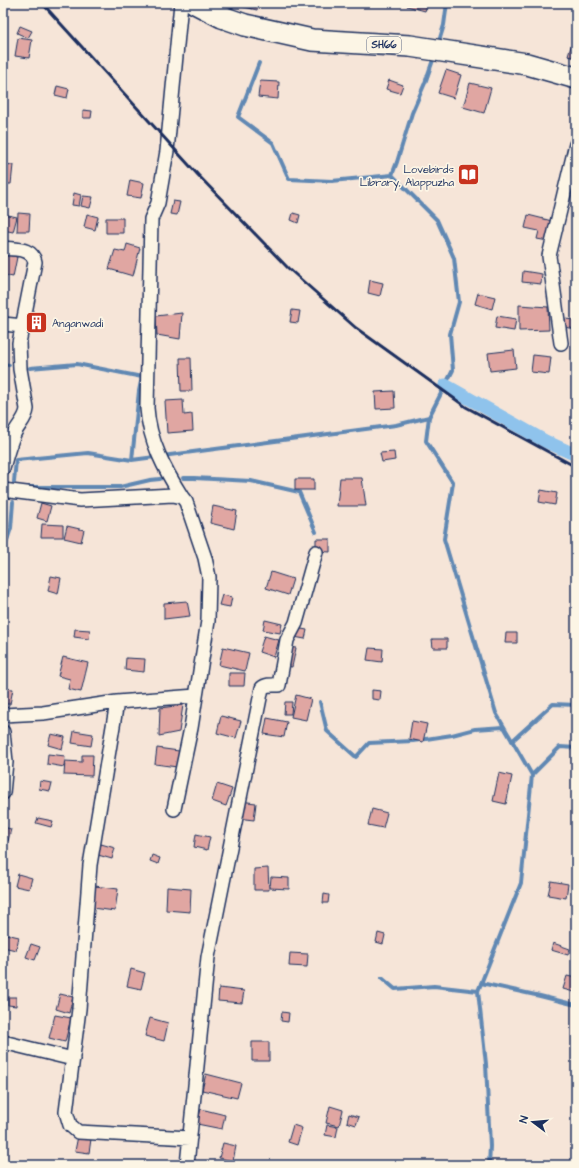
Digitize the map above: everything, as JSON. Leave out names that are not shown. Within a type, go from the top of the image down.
[{"type":"main road","name":"SH66","points":[[194,4],[222,17],[245,25],[312,40],[410,46],[527,64],[576,78]]},
{"type":"street","points":[[174,809],[196,696],[208,621],[209,577],[205,558],[186,502],[164,468],[148,421],[151,219],[158,203],[194,4]]},
{"type":"street","points":[[561,343],[549,256],[576,144]]},
{"type":"street","points":[[3,248],[28,251],[34,256],[35,262],[19,343],[19,359],[27,414],[13,435],[3,468]]},
{"type":"street","points":[[3,324],[23,326]]},
{"type":"street","points":[[3,490],[80,500],[174,495],[182,497]]},
{"type":"street","points":[[189,1164],[190,1138],[208,957],[262,688],[269,685],[279,685],[287,640],[296,623],[316,552]]},
{"type":"street","points":[[3,715],[43,713],[117,702],[196,696]]},
{"type":"street","points":[[117,702],[90,865],[79,1009],[66,1112],[70,1125],[78,1132],[190,1138]]},
{"type":"street","points":[[3,732],[6,762],[3,793]]},
{"type":"street","points":[[3,1042],[73,1059]]},
{"type":"building","points":[[245,3],[259,3],[257,10],[244,7]]},
{"type":"building","points":[[408,3],[428,3],[425,11],[407,6]]},
{"type":"building","points":[[20,26],[32,31],[28,38],[17,33]]},
{"type":"building","points":[[18,38],[32,40],[29,58],[15,56]]},
{"type":"building","points":[[572,43],[576,44],[576,58],[568,56]]},
{"type":"building","points":[[446,70],[461,75],[454,98],[438,93]]},
{"type":"building","points":[[389,80],[403,85],[400,93],[386,89]]},
{"type":"building","points":[[260,81],[279,82],[278,99],[258,97]]},
{"type":"building","points":[[470,83],[491,88],[484,113],[463,107]]},
{"type":"building","points":[[57,86],[69,89],[67,98],[55,95]]},
{"type":"building","points":[[83,110],[92,111],[91,118],[83,118]]},
{"type":"building","points":[[3,164],[13,165],[11,184],[3,184]]},
{"type":"building","points":[[130,180],[144,183],[141,198],[127,196]]},
{"type":"building","points":[[74,193],[81,195],[79,206],[72,205]]},
{"type":"building","points":[[83,196],[93,197],[90,208],[81,206]]},
{"type":"building","points":[[173,201],[180,202],[177,215],[170,214]]},
{"type":"building","points":[[18,213],[30,214],[29,231],[17,231]]},
{"type":"building","points":[[293,213],[300,215],[298,223],[291,220]]},
{"type":"building","points":[[3,214],[17,217],[13,232],[3,230]]},
{"type":"building","points":[[87,214],[98,217],[95,230],[84,227]]},
{"type":"building","points":[[528,215],[552,221],[548,241],[537,239],[539,231],[525,228]]},
{"type":"building","points":[[106,218],[123,218],[123,233],[106,233]]},
{"type":"building","points":[[127,244],[140,248],[133,276],[109,269],[115,250],[125,252]]},
{"type":"building","points":[[3,254],[17,257],[13,277],[3,275]]},
{"type":"building","points":[[523,271],[542,274],[541,284],[522,282]]},
{"type":"building","points":[[370,280],[383,283],[380,296],[368,293]]},
{"type":"building","points":[[478,293],[495,297],[492,309],[475,304]]},
{"type":"building","points":[[519,305],[548,307],[549,330],[519,331]]},
{"type":"building","points":[[292,310],[300,311],[298,323],[290,322]]},
{"type":"building","points":[[182,313],[180,339],[157,335],[156,316]]},
{"type":"building","points":[[497,316],[516,319],[514,331],[495,328]]},
{"type":"building","points":[[564,319],[576,320],[576,329],[563,327]]},
{"type":"building","points":[[514,350],[516,368],[490,371],[488,353]]},
{"type":"building","points":[[533,355],[551,357],[549,374],[531,372]]},
{"type":"building","points":[[180,358],[191,358],[192,391],[181,391]]},
{"type":"building","points":[[394,391],[395,408],[376,409],[375,392]]},
{"type":"building","points":[[183,400],[184,415],[192,414],[193,431],[167,433],[165,401]]},
{"type":"building","points":[[394,452],[395,460],[382,462],[380,453]]},
{"type":"building","points":[[340,478],[362,478],[366,506],[337,506]]},
{"type":"building","points":[[295,479],[314,479],[314,490],[295,490]]},
{"type":"building","points":[[541,490],[557,493],[555,505],[539,502]]},
{"type":"building","points":[[41,503],[51,506],[47,521],[37,518]]},
{"type":"building","points":[[213,506],[237,511],[234,529],[210,523]]},
{"type":"building","points":[[42,524],[63,525],[63,537],[41,537]]},
{"type":"building","points":[[67,526],[84,530],[81,542],[64,538]]},
{"type":"building","points":[[316,539],[330,539],[330,552],[316,551]]},
{"type":"building","points":[[271,572],[293,579],[288,595],[266,588]]},
{"type":"building","points":[[51,576],[61,578],[58,594],[48,591]]},
{"type":"building","points":[[222,595],[232,597],[230,607],[219,605]]},
{"type":"building","points":[[187,601],[190,616],[164,619],[164,603]]},
{"type":"building","points":[[265,620],[282,624],[280,633],[263,630]]},
{"type":"building","points":[[296,628],[307,630],[305,639],[294,637]]},
{"type":"building","points":[[75,629],[90,630],[89,639],[74,637]]},
{"type":"building","points":[[506,633],[517,633],[517,643],[505,643]]},
{"type":"building","points":[[264,636],[279,640],[274,657],[259,652]]},
{"type":"building","points":[[432,639],[447,639],[447,648],[433,648]]},
{"type":"building","points":[[223,647],[249,653],[245,671],[219,665]]},
{"type":"building","points":[[288,647],[296,648],[292,667],[285,666]]},
{"type":"building","points":[[369,648],[383,649],[382,662],[367,660]]},
{"type":"building","points":[[63,657],[88,663],[81,692],[68,689],[70,679],[58,676]]},
{"type":"building","points":[[126,658],[145,659],[144,672],[125,670]]},
{"type":"building","points":[[229,673],[245,673],[244,686],[229,686]]},
{"type":"building","points":[[3,688],[13,689],[10,704],[3,704]]},
{"type":"building","points":[[372,690],[381,691],[380,700],[372,699]]},
{"type":"building","points":[[296,695],[311,699],[306,720],[291,717]]},
{"type":"building","points":[[285,702],[292,702],[291,714],[284,714]]},
{"type":"building","points":[[183,705],[179,732],[159,736],[160,708]]},
{"type":"building","points":[[221,716],[241,721],[236,738],[217,733]]},
{"type":"building","points":[[267,718],[287,722],[284,737],[264,734]]},
{"type":"building","points":[[412,721],[427,724],[423,742],[409,739]]},
{"type":"building","points":[[74,731],[93,734],[91,746],[72,743]]},
{"type":"building","points":[[51,734],[65,737],[62,749],[48,745]]},
{"type":"building","points":[[157,748],[179,751],[177,767],[155,764]]},
{"type":"building","points":[[48,754],[65,756],[64,767],[47,764]]},
{"type":"building","points":[[82,755],[93,755],[92,776],[64,775],[65,761],[82,762]]},
{"type":"building","points":[[499,773],[512,776],[506,804],[493,801]]},
{"type":"building","points":[[40,781],[52,783],[50,791],[39,789]]},
{"type":"building","points":[[217,784],[232,789],[226,806],[212,801]]},
{"type":"building","points":[[240,801],[256,803],[254,820],[237,818]]},
{"type":"building","points":[[372,809],[387,813],[383,828],[368,825]]},
{"type":"building","points":[[38,818],[53,821],[51,827],[36,823]]},
{"type":"building","points":[[3,827],[11,829],[8,841],[3,839]]},
{"type":"building","points":[[196,834],[210,837],[207,850],[194,847]]},
{"type":"building","points":[[101,844],[115,848],[112,859],[98,855]]},
{"type":"building","points":[[152,855],[160,858],[158,864],[150,861]]},
{"type":"building","points":[[268,868],[269,890],[254,890],[254,869]]},
{"type":"building","points":[[18,874],[32,878],[29,889],[15,886]]},
{"type":"building","points":[[271,877],[289,878],[289,889],[270,888]]},
{"type":"building","points":[[551,881],[568,884],[566,898],[548,895]]},
{"type":"building","points":[[95,886],[118,889],[115,911],[92,908]]},
{"type":"building","points":[[167,887],[191,889],[190,912],[166,910]]},
{"type":"building","points":[[324,894],[329,895],[328,903],[323,903]]},
{"type":"building","points":[[378,933],[385,935],[383,944],[376,942]]},
{"type":"building","points":[[6,934],[19,937],[16,950],[3,947]]},
{"type":"building","points":[[553,943],[570,949],[568,955],[551,950]]},
{"type":"building","points":[[31,944],[40,947],[35,960],[26,957]]},
{"type":"building","points":[[290,953],[308,954],[307,967],[289,966]]},
{"type":"building","points":[[131,969],[145,973],[141,989],[127,986]]},
{"type":"building","points":[[567,976],[576,978],[574,992],[563,989]]},
{"type":"building","points":[[219,988],[244,991],[242,1003],[218,1001]]},
{"type":"building","points":[[60,994],[73,997],[69,1013],[56,1009]]},
{"type":"building","points":[[8,997],[16,997],[16,1006],[8,1005]]},
{"type":"building","points":[[282,1012],[289,1013],[288,1022],[281,1021]]},
{"type":"building","points":[[55,1015],[71,1018],[65,1042],[49,1038]]},
{"type":"building","points":[[150,1018],[168,1023],[164,1041],[145,1036]]},
{"type":"building","points":[[252,1042],[269,1042],[269,1061],[252,1061]]},
{"type":"building","points":[[206,1074],[241,1083],[237,1098],[202,1090]]},
{"type":"building","points":[[330,1106],[343,1110],[339,1126],[326,1123]]},
{"type":"building","points":[[201,1109],[225,1115],[222,1129],[197,1124]]},
{"type":"building","points":[[349,1114],[359,1117],[356,1125],[347,1122]]},
{"type":"building","points":[[293,1125],[302,1128],[297,1145],[288,1142]]},
{"type":"building","points":[[327,1125],[338,1127],[336,1137],[325,1135]]},
{"type":"building","points":[[78,1136],[91,1139],[89,1153],[75,1151]]},
{"type":"building","points":[[223,1143],[236,1146],[233,1161],[219,1158]]},
{"type":"waterway","points":[[440,38],[444,25],[447,3]]},
{"type":"waterway","points":[[433,60],[412,113],[392,175],[437,220],[454,258],[459,302],[450,334],[453,370],[429,417],[426,441],[453,483],[444,539],[496,713],[532,775],[521,883],[478,991],[486,1064],[490,1146],[489,1165]]},
{"type":"waterway","points":[[259,63],[238,117],[273,143],[289,179],[332,181],[392,175]]},
{"type":"waterway","points":[[3,364],[9,365]]},
{"type":"waterway","points":[[30,368],[77,364],[142,377],[139,391],[132,460]]},
{"type":"waterway","points":[[445,385],[545,441],[576,455]]},
{"type":"waterway","points":[[14,482],[16,460],[88,453],[132,460],[396,425],[429,417]]},
{"type":"waterway","points":[[183,478],[251,481],[299,492],[316,532]]},
{"type":"waterway","points":[[23,487],[120,487],[160,479]]},
{"type":"waterway","points":[[3,553],[11,528],[13,502]]},
{"type":"waterway","points":[[320,702],[327,731],[356,757],[369,743],[413,741],[452,735],[475,729],[504,727]]},
{"type":"waterway","points":[[512,741],[553,704],[576,705]]},
{"type":"waterway","points":[[532,775],[560,747],[576,748]]},
{"type":"waterway","points":[[382,978],[395,989],[434,986],[478,991]]},
{"type":"waterway","points":[[481,983],[576,1005]]},
{"type":"railway","points":[[42,3],[198,175],[288,268],[356,328],[466,407],[576,467]]},
{"type":"place","name":"Lovebirds Library, Alappuzha","points":[[469,175]]},
{"type":"place","name":"Anganwadi","points":[[36,323]]}]
